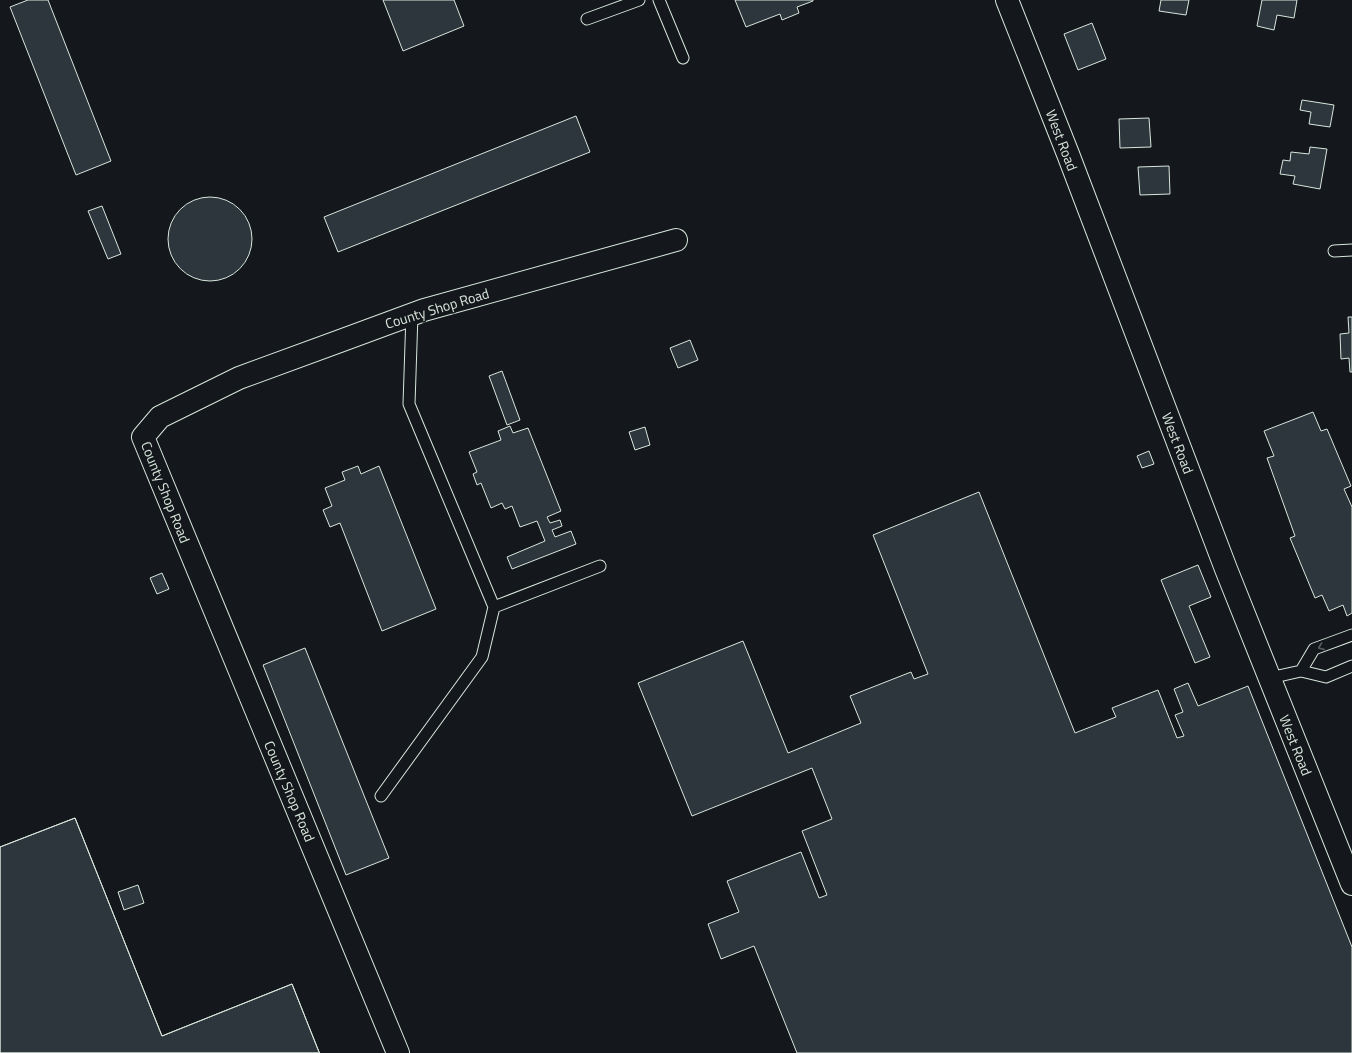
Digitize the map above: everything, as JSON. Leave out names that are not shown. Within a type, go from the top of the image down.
[{"type":"street","name":"West Road","points":[[1007,0],[1226,569],[1352,884]]},
{"type":"street","name":"County Shop Road","points":[[398,1053],[143,437],[160,417],[239,378],[412,314],[676,240]]},
{"type":"lane","points":[[587,19],[639,0]]},
{"type":"lane","points":[[660,0],[684,58]]},
{"type":"lane","points":[[1334,251],[1352,250]]},
{"type":"lane","points":[[381,796],[482,657],[494,607],[409,404],[412,314]]},
{"type":"lane","points":[[494,607],[600,566]]},
{"type":"lane","points":[[1301,671],[1314,650],[1352,635]]},
{"type":"lane","points":[[1270,678],[1301,671],[1326,677],[1352,666]]},
{"type":"building","points":[[28,0],[48,0],[111,161],[76,175],[10,7]]},
{"type":"building","points":[[383,0],[454,0],[464,26],[403,51]]},
{"type":"building","points":[[735,0],[813,1],[797,7],[799,13],[782,20],[780,14],[746,27]]},
{"type":"building","points":[[1161,0],[1189,0],[1186,15],[1159,11]]},
{"type":"building","points":[[1262,0],[1297,0],[1294,18],[1277,15],[1274,30],[1257,26]]},
{"type":"building","points":[[1092,23],[1106,59],[1078,70],[1064,34]]},
{"type":"building","points":[[1302,100],[1334,105],[1330,127],[1309,124],[1311,112],[1300,110]]},
{"type":"building","points":[[576,116],[590,152],[338,252],[324,217]]},
{"type":"building","points":[[1149,118],[1151,147],[1120,148],[1119,119]]},
{"type":"building","points":[[1310,147],[1327,149],[1320,189],[1293,184],[1295,176],[1280,174],[1283,160],[1290,161],[1291,152],[1309,154]]},
{"type":"building","points":[[1169,166],[1170,194],[1140,195],[1138,167]]},
{"type":"building","points":[[210,197],[226,200],[240,209],[249,223],[252,239],[249,255],[240,269],[226,278],[210,281],[194,278],[180,269],[171,255],[168,239],[171,223],[180,209],[194,200]]},
{"type":"building","points":[[102,206],[121,254],[108,259],[88,211]]},
{"type":"building","points":[[1348,317],[1352,317],[1352,372],[1350,372],[1349,358],[1341,359],[1340,334],[1349,333]]},
{"type":"building","points":[[690,340],[698,360],[678,368],[670,348]]},
{"type":"building","points":[[502,371],[520,420],[507,425],[489,376]]},
{"type":"building","points":[[1313,412],[1321,431],[1327,429],[1351,486],[1344,489],[1352,507],[1352,613],[1347,616],[1343,605],[1329,611],[1322,595],[1315,598],[1290,538],[1295,536],[1267,458],[1274,456],[1264,431]]},
{"type":"building","points":[[510,426],[513,433],[528,428],[561,511],[547,517],[550,523],[560,520],[562,526],[552,530],[555,537],[571,531],[576,544],[512,569],[507,557],[545,541],[537,521],[520,527],[512,506],[505,509],[502,503],[491,508],[481,483],[477,485],[473,474],[477,472],[469,452],[501,440],[498,431]]},
{"type":"building","points":[[645,427],[650,445],[635,450],[629,432]]},
{"type":"building","points":[[1149,451],[1154,464],[1142,468],[1137,456]]},
{"type":"building","points":[[358,466],[361,474],[379,466],[436,609],[382,631],[340,523],[330,527],[323,510],[332,506],[325,488],[345,480],[342,472]]},
{"type":"building","points":[[979,492],[1075,733],[1116,717],[1112,708],[1158,690],[1177,738],[1184,736],[1175,715],[1183,712],[1174,689],[1188,683],[1198,706],[1248,686],[1352,947],[1352,1053],[797,1053],[754,946],[721,959],[708,924],[739,912],[727,881],[801,852],[819,898],[827,895],[802,831],[832,819],[812,768],[692,816],[638,683],[743,641],[788,753],[861,723],[850,696],[911,672],[914,679],[928,674],[873,535]]},
{"type":"building","points":[[1198,565],[1211,597],[1189,606],[1210,657],[1195,663],[1161,580]]},
{"type":"building","points":[[162,573],[169,589],[157,594],[150,578]]},
{"type":"building","points":[[305,648],[389,858],[346,875],[263,665]]},
{"type":"building","points":[[75,818],[162,1036],[292,984],[320,1053],[0,1053],[0,847]]},
{"type":"building","points":[[75,818],[162,1036],[292,984],[320,1053],[0,1053],[0,847]]},
{"type":"building","points":[[138,885],[144,903],[124,910],[118,892]]}]
